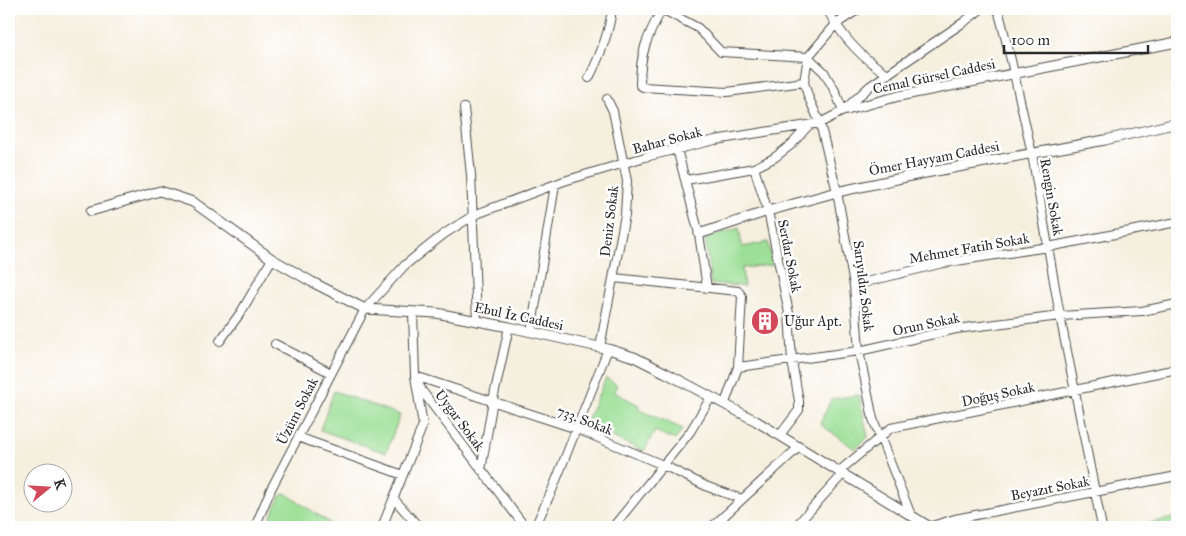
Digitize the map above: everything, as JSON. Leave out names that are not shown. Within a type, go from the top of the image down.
[{"type":"street","points":[[589,78],[610,27],[612,9]]},
{"type":"street","points":[[804,82],[727,92],[643,87],[640,85],[642,53],[648,36],[662,9],[698,28],[721,52],[808,57],[824,72],[836,91],[843,111]]},
{"type":"street","points":[[827,9],[836,24],[868,61],[888,74]]},
{"type":"street","points":[[845,18],[848,9]]},
{"type":"street","points":[[808,57],[836,24],[858,9]]},
{"type":"street","name":"Bahar Sokak","points":[[365,309],[405,265],[444,234],[474,215],[555,185],[645,157],[724,138],[820,124],[843,111],[870,86],[981,9]]},
{"type":"street","name":"Rengin Sokak","points":[[998,9],[1032,154],[1060,316],[1102,527]]},
{"type":"street","name":"Cemal Gürsel Caddesi","points":[[843,111],[899,96],[1177,42]]},
{"type":"street","name":"Sarıyıldız Sokak","points":[[808,57],[804,82],[820,124],[837,192],[854,285],[859,351],[873,419],[911,515]]},
{"type":"street","name":"Deniz Sokak","points":[[535,527],[577,429],[604,348],[625,215],[627,180],[613,111],[608,99]]},
{"type":"street","points":[[464,108],[474,215],[477,321]]},
{"type":"street","name":"Ömer Hayyam Caddesi","points":[[699,234],[768,211],[837,192],[920,174],[1106,140],[1177,124]]},
{"type":"street","points":[[686,180],[754,168],[774,158],[786,149],[808,126]]},
{"type":"street","points":[[677,149],[699,234],[708,288]]},
{"type":"street","name":"Serdar Sokak","points":[[754,168],[768,211],[788,313],[792,361],[799,401],[799,410],[780,435]]},
{"type":"street","points":[[531,332],[555,185]]},
{"type":"street","name":"Ebul İz Caddesi","points":[[91,211],[160,191],[194,202],[272,259],[365,309],[436,313],[604,348],[634,358],[725,404],[780,435],[929,527]]},
{"type":"street","name":"Mehmet Fatih Sokak","points":[[854,285],[943,263],[1177,222]]},
{"type":"street","points":[[220,341],[241,312],[272,259]]},
{"type":"street","points":[[614,278],[738,291],[742,296],[738,367],[725,404]]},
{"type":"street","name":"Orun Sokak","points":[[738,367],[859,351],[956,329],[1060,316],[1142,311],[1177,304]]},
{"type":"street","name":"Üzüm Sokak","points":[[255,527],[271,489],[365,309]]},
{"type":"street","name":"Uygar Sokak","points":[[413,312],[415,376],[422,391],[526,527]]},
{"type":"street","points":[[481,470],[493,400],[510,327]]},
{"type":"street","points":[[275,344],[331,373]]},
{"type":"street","name":"Doğuş Sokak","points":[[796,527],[841,473],[891,428],[1177,369]]},
{"type":"street","points":[[382,527],[423,425],[415,376]]},
{"type":"street","name":"733. Sokak","points":[[415,376],[577,429],[663,465],[708,487],[742,499]]},
{"type":"street","points":[[613,527],[690,432],[711,397]]},
{"type":"street","points":[[298,437],[403,475]]},
{"type":"street","points":[[712,527],[799,447]]},
{"type":"street","name":"Beyazıt Sokak","points":[[929,527],[955,519],[1177,476]]},
{"type":"street","points":[[394,499],[419,527]]},
{"type":"street","points":[[722,518],[729,527]]},
{"type":"green space","points":[[739,228],[742,247],[768,242],[772,265],[742,268],[744,286],[711,284],[705,238]]},
{"type":"green space","points":[[606,378],[617,385],[614,392],[639,405],[638,409],[683,429],[675,440],[655,431],[644,451],[585,425]]},
{"type":"green space","points":[[334,391],[400,415],[386,453],[320,430]]},
{"type":"green space","points":[[859,395],[868,437],[855,449],[820,424],[831,399]]},
{"type":"green space","points":[[285,493],[336,527],[266,527],[280,496]]},
{"type":"green space","points":[[1177,517],[1177,527],[1142,527],[1142,525]]},
{"type":"place","name":"Uğur Apt.","points":[[765,321]]}]
